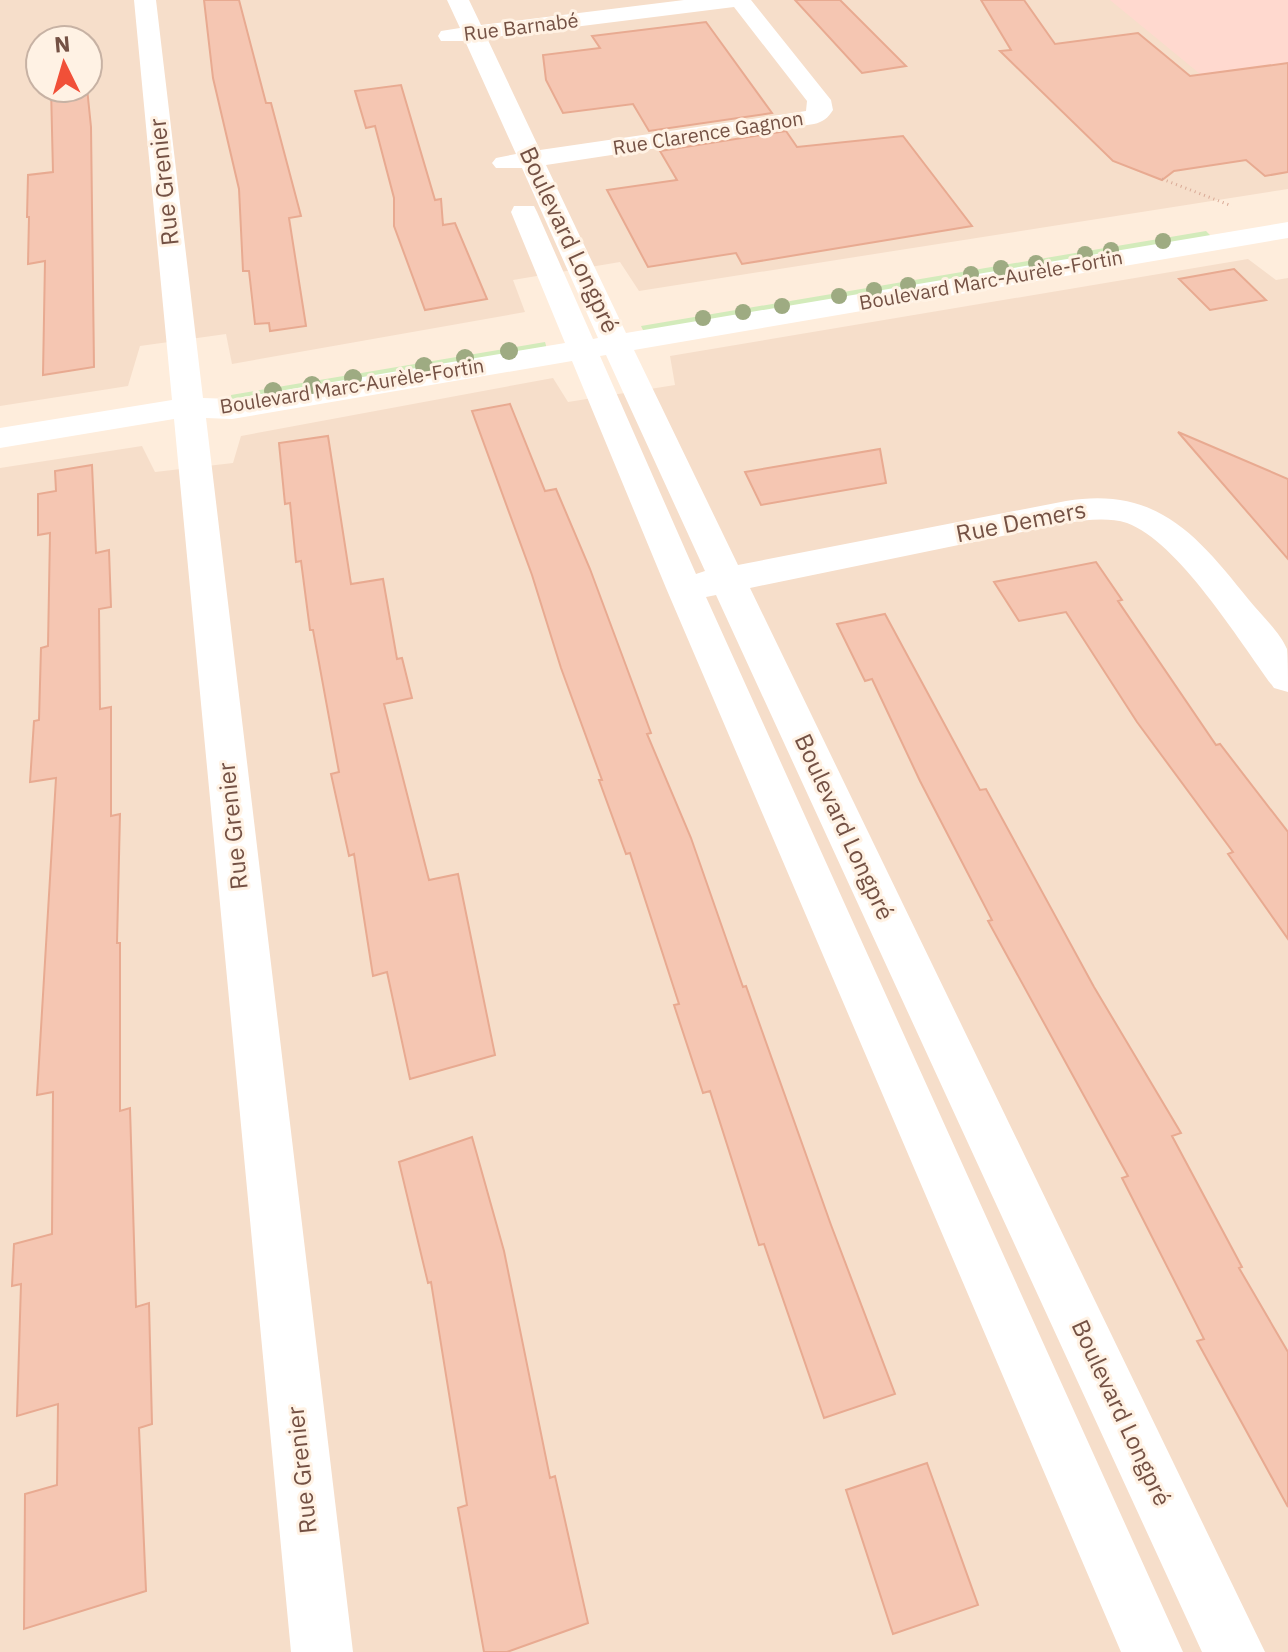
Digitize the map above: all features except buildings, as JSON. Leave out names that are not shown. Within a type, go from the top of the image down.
[{"type":"street","name":"Rue Grenier","points":[[145,0],[322,1652]]},
{"type":"street","name":"Boulevard Longpré","points":[[433,0],[461,34],[532,159],[612,334],[706,584],[1152,1652]]},
{"type":"street","name":"Boulevard Longpré","points":[[458,0],[461,34],[476,99]]},
{"type":"street","name":"Rue Barnabé","points":[[461,34],[738,0]]},
{"type":"street","name":"Rue Clarence Gagnon","points":[[504,163],[799,121],[818,114],[819,100],[738,0]]},
{"type":"street","name":"Boulevard Longpré","points":[[493,138],[579,340],[706,584],[1234,1652]]},
{"type":"street","name":"Boulevard Marc-Aurèle-Fortin","points":[[0,438],[188,407],[232,409],[612,334],[1257,223],[1288,211]]},
{"type":"street","points":[[1257,223],[1288,257]]},
{"type":"street","name":"Rue Demers","points":[[706,584],[1066,512],[1096,508],[1124,511],[1149,519],[1182,545],[1288,678]]},
{"type":"path","points":[[1162,179],[1257,223]]},
{"type":"shaded area","points":[[0,0],[1112,0],[1288,146],[1288,189],[639,291],[620,262],[513,280],[525,312],[232,364],[226,334],[140,346],[128,386],[0,406]]},
{"type":"shaded area","points":[[1110,0],[1288,0],[1288,146]]},
{"type":"shaded area","points":[[1248,259],[1276,280],[1288,278],[1288,1652],[0,1652],[0,468],[142,446],[155,472],[233,463],[241,436],[553,378],[568,402],[675,385],[670,356]]},
{"type":"green space","points":[[1206,231],[1211,236],[644,332],[641,326]]},
{"type":"green space","points":[[545,342],[547,349],[232,402],[231,395]]}]
